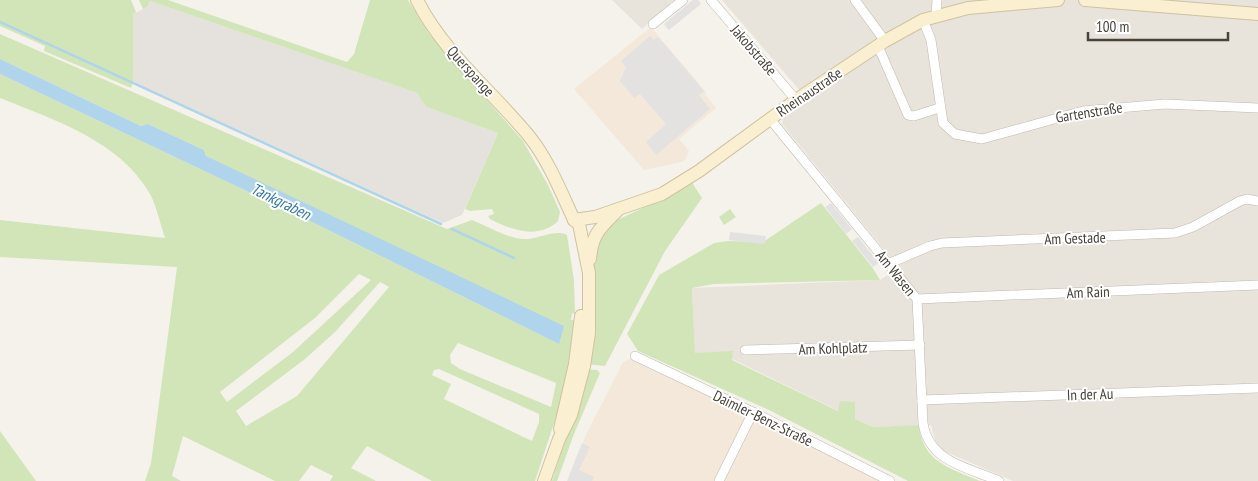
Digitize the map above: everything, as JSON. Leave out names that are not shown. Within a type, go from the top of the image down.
[{"type":"street","name":"Querspange","points":[[417,0],[444,42],[530,138],[556,181],[574,220],[579,224],[588,271]]},
{"type":"street","points":[[652,24],[683,0]]},
{"type":"street","name":"Jakobstraße","points":[[711,0],[796,100]]},
{"type":"street","points":[[855,0],[881,44],[908,115],[914,116],[939,108]]},
{"type":"street","points":[[936,16],[937,0]]},
{"type":"street","name":"Rheinaustraße","points":[[574,220],[619,210],[662,194],[699,171],[796,100],[881,44],[923,20],[968,8],[1058,0]]},
{"type":"street","points":[[1085,0],[1165,4],[1258,14]]},
{"type":"street","name":"Gartenstraße","points":[[923,20],[931,40],[941,117],[948,129],[964,137],[982,139],[1043,120],[1083,111],[1165,104],[1258,108]]},
{"type":"street","name":"Am Wasen","points":[[770,119],[917,299],[922,400],[926,437],[933,450],[943,457],[999,481]]},
{"type":"street","name":"Am Gestade","points":[[888,264],[930,246],[942,243],[1175,233],[1193,228],[1240,201],[1247,199],[1258,201]]},
{"type":"street","points":[[559,439],[572,416],[584,366],[588,333],[588,271],[591,243],[598,230],[619,210]]},
{"type":"street","points":[[544,481],[559,439],[580,331],[582,300],[580,273],[572,234],[574,220]]},
{"type":"street","name":"Am Rain","points":[[917,299],[1258,285]]},
{"type":"street","name":"Am Kohlplatz","points":[[745,350],[920,345]]},
{"type":"street","name":"Daimler-Benz-Straße","points":[[635,356],[753,412],[890,481]]},
{"type":"street","name":"In der Au","points":[[922,400],[1258,388]]},
{"type":"street","points":[[719,481],[753,412]]},
{"type":"shaded area","points":[[612,0],[674,0],[642,29]]},
{"type":"shaded area","points":[[693,0],[698,0],[701,4],[669,30],[664,24]]},
{"type":"shaded area","points":[[722,0],[1258,0],[1258,481],[1013,481],[944,451],[936,443],[931,425],[873,427],[855,419],[840,401],[839,411],[732,359],[695,353],[692,288],[880,280],[899,268],[782,124],[783,118],[808,100]]},
{"type":"shaded area","points":[[150,1],[417,93],[426,107],[498,133],[462,215],[443,223],[133,82],[133,14],[147,7]]},
{"type":"shaded area","points":[[651,27],[706,92],[705,94],[716,108],[679,139],[689,151],[686,159],[682,162],[644,170],[574,89]]},
{"type":"shaded area","points":[[650,36],[654,40],[658,37],[704,91],[699,95],[710,109],[656,155],[646,142],[666,124],[640,94],[634,98],[620,81],[626,67],[621,61]]},
{"type":"shaded area","points":[[831,203],[852,229],[846,234],[825,207]]},
{"type":"shaded area","points":[[730,232],[766,236],[765,244],[729,240]]},
{"type":"shaded area","points":[[858,237],[879,263],[873,267],[852,241]]},
{"type":"shaded area","points":[[630,359],[750,413],[890,481],[567,481],[586,435],[623,362]]},
{"type":"shaded area","points":[[582,443],[590,447],[579,470],[594,477],[592,481],[567,481]]},
{"type":"green space","points":[[0,0],[131,0],[136,12],[133,14],[133,82],[131,88],[44,51],[45,46],[0,26]]},
{"type":"green space","points":[[139,0],[168,0],[347,62],[354,54],[370,0],[408,0],[429,34],[523,141],[548,185],[560,212],[558,221],[542,230],[524,231],[507,227],[490,219],[488,216],[494,214],[492,209],[470,211],[465,209],[498,133],[426,107],[417,93],[150,1],[147,7],[143,9]]},
{"type":"green space","points":[[0,34],[447,229],[472,220],[521,239],[558,233],[567,235],[574,280],[575,314],[572,313],[571,320],[575,320],[569,366],[558,411],[535,481],[432,481],[367,446],[351,468],[376,481],[330,481],[333,476],[311,465],[299,481],[275,481],[183,436],[172,476],[181,481],[145,481],[151,463],[177,267],[0,257],[0,220],[165,238],[157,210],[150,194],[137,175],[121,159],[103,146],[63,124],[0,98],[0,74],[310,221],[559,344],[206,156],[204,150],[148,124],[141,126],[0,59]],"holes":[[[359,274],[371,280],[293,352],[227,402],[220,392],[315,318]],[[380,282],[389,287],[297,396],[246,426],[236,411],[305,359],[335,332]],[[458,343],[556,383],[551,407],[460,369],[451,363],[450,355]],[[439,369],[539,414],[539,422],[532,441],[444,399],[451,384],[432,375],[434,370]]]},
{"type":"green space","points":[[691,181],[702,198],[665,251],[605,366],[586,364],[594,252],[598,237],[615,221],[662,199]]},
{"type":"green space","points":[[821,203],[872,267],[880,280],[714,284],[692,288],[695,353],[733,351],[732,360],[838,411],[840,401],[855,402],[855,419],[873,427],[919,425],[921,437],[932,456],[948,467],[980,481],[908,481],[769,410],[638,351],[627,334],[659,275],[714,243],[728,241],[763,242]]},
{"type":"green space","points":[[730,209],[736,217],[724,225],[719,217]]},
{"type":"green space","points":[[585,369],[597,370],[600,373],[574,434],[557,481],[552,481],[575,411]]},
{"type":"green space","points":[[0,431],[36,481],[0,481]]},
{"type":"water","name":"Tankgraben","points":[[0,59],[141,126],[148,124],[204,150],[206,156],[564,326],[559,344],[310,221],[0,74]]},
{"type":"waterway","points":[[0,22],[441,224]]},
{"type":"waterway","points":[[452,229],[514,258]]}]
